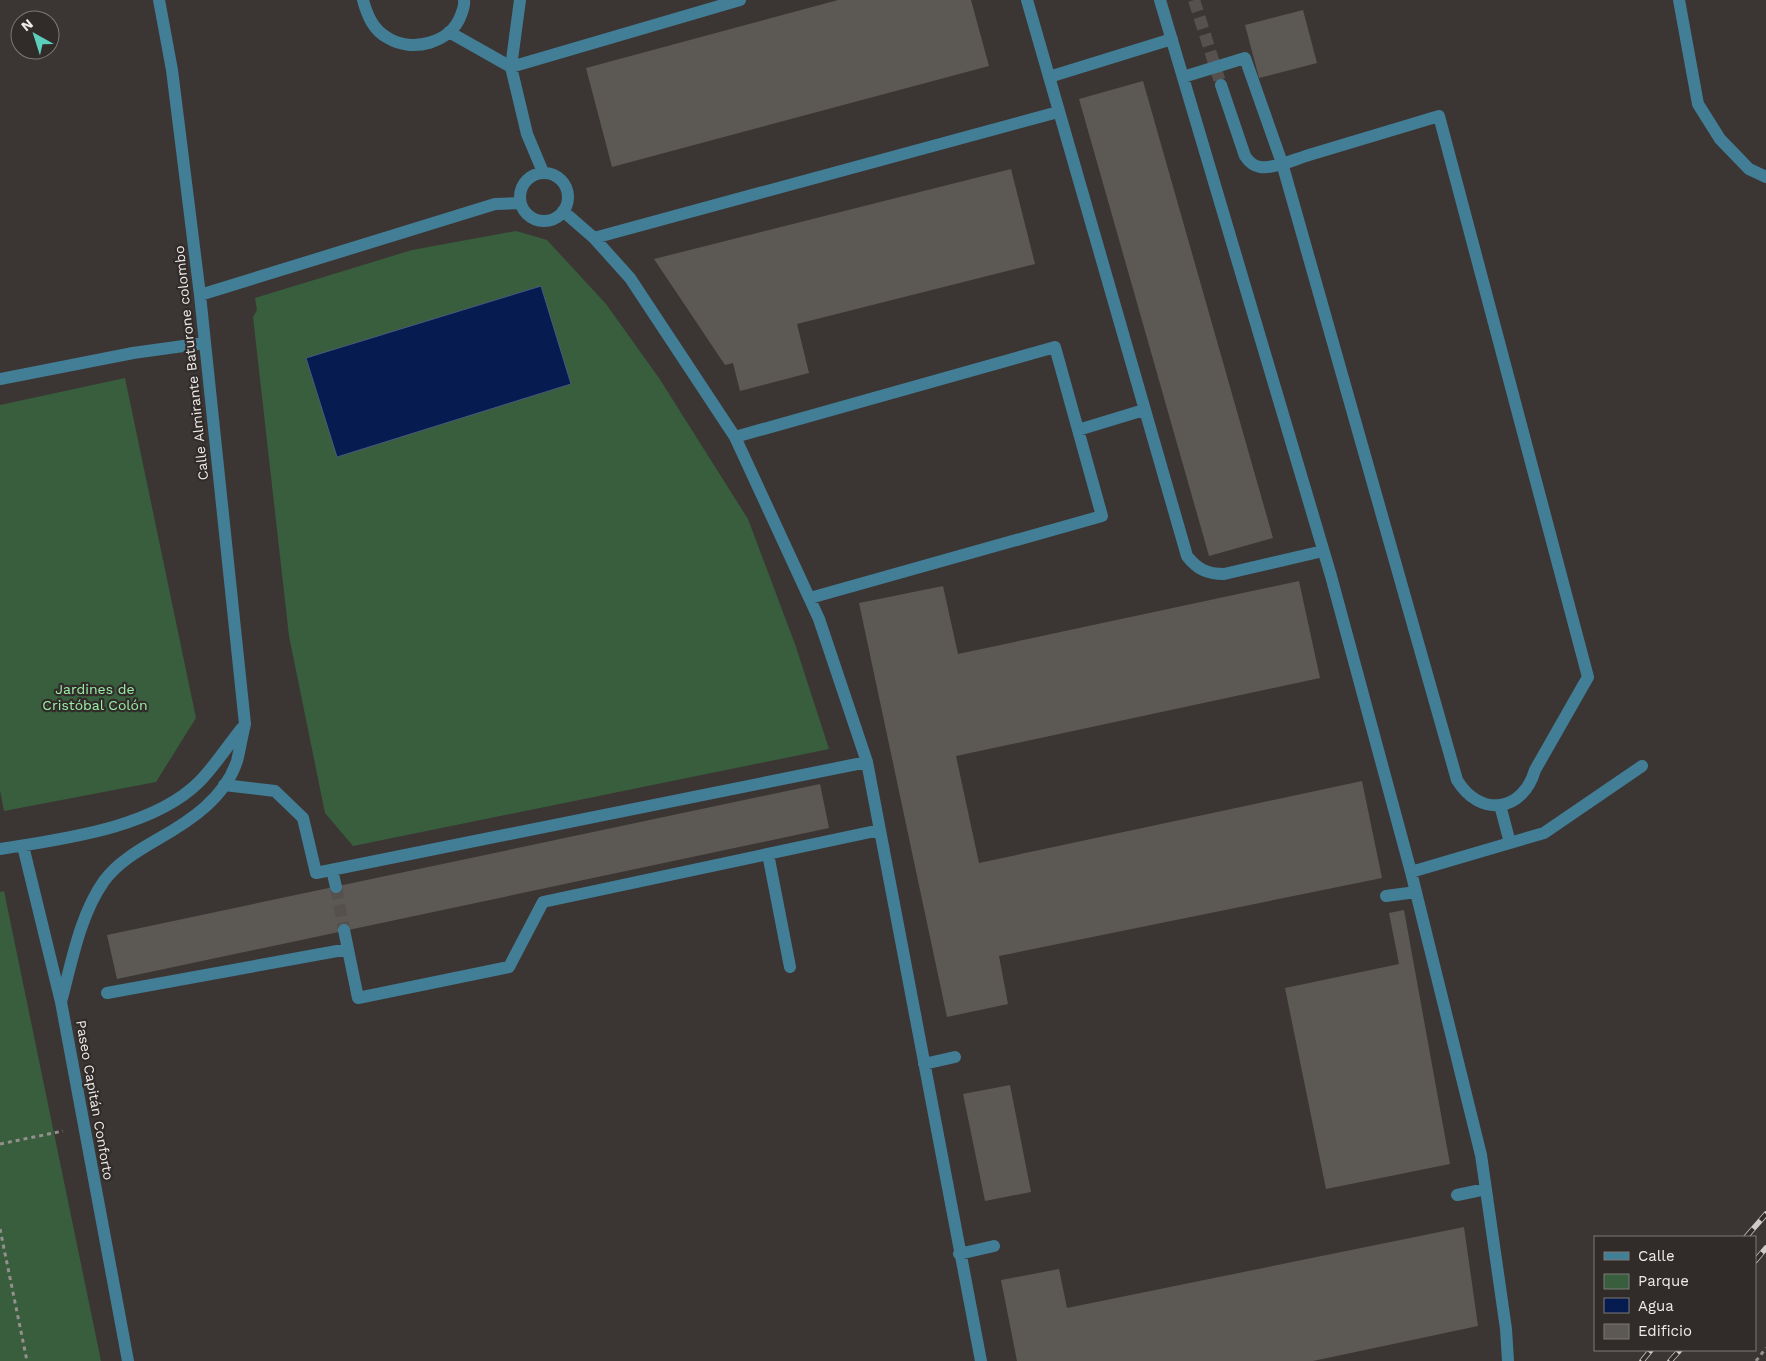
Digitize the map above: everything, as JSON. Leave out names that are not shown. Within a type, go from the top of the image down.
[{"type":"street","name":"Calle Almirante Baturone colombo","points":[[61,1002],[84,924],[92,902],[105,880],[141,848],[181,826],[208,805],[224,785],[236,762],[245,724],[200,295],[172,70],[159,0]]},
{"type":"street","points":[[363,0],[366,14],[375,28],[388,38],[403,44],[419,45],[435,41],[449,32],[459,19],[464,0]]},
{"type":"street","points":[[520,0],[511,67],[527,134],[543,172]]},
{"type":"street","points":[[449,32],[511,67],[740,0]]},
{"type":"street","points":[[1026,0],[1183,546],[1194,564],[1213,574],[1224,574],[1323,551]]},
{"type":"street","points":[[1160,0],[1323,551],[1411,872],[1481,1155],[1506,1329],[1508,1361]]},
{"type":"street","points":[[1679,0],[1698,104],[1720,139],[1749,169],[1766,177]]},
{"type":"street","points":[[1049,77],[1172,39]]},
{"type":"street","points":[[1183,77],[1246,58],[1282,162],[1457,780],[1464,792],[1474,800],[1487,805],[1500,805],[1513,801],[1524,793],[1531,782],[1535,770],[1588,677],[1439,116],[1282,162],[1261,167],[1249,162],[1245,156],[1221,85]]},
{"type":"street","points":[[594,238],[1058,112]]},
{"type":"street","points":[[543,172],[553,174],[562,180],[567,190],[568,201],[563,211],[555,218],[544,221],[534,219],[525,213],[520,203],[520,192],[524,182],[532,175],[543,172]]},
{"type":"street","points":[[200,295],[495,204],[520,203]]},
{"type":"street","points":[[563,211],[594,238],[630,278],[735,437],[819,619],[867,762],[959,1254],[981,1361]]},
{"type":"street","points":[[0,378],[133,353],[205,343]]},
{"type":"street","points":[[735,437],[1055,348],[1102,516],[810,598]]},
{"type":"street","points":[[1078,430],[1144,410]]},
{"type":"street","points":[[0,849],[91,832],[136,818],[168,804],[199,782],[245,724]]},
{"type":"street","points":[[224,785],[275,791],[303,818],[316,873],[867,762]]},
{"type":"street","points":[[1411,872],[1544,833],[1642,766]]},
{"type":"street","points":[[1500,805],[1510,843]]},
{"type":"street","points":[[344,930],[358,998],[510,967],[543,902],[880,830]]},
{"type":"street","name":"Paseo Capitán Conforto","points":[[22,846],[61,1002],[128,1361]]},
{"type":"street","points":[[768,854],[790,967]]},
{"type":"street","points":[[332,870],[336,887]]},
{"type":"street","points":[[1386,896],[1416,892]]},
{"type":"street","points":[[107,993],[348,949]]},
{"type":"street","points":[[924,1064],[955,1057]]},
{"type":"street","points":[[1457,1195],[1486,1189]]},
{"type":"street","points":[[959,1254],[994,1246]]},
{"type":"path","points":[[0,1144],[84,1126]]},
{"type":"path","points":[[0,1229],[27,1361]]},
{"type":"path","points":[[1756,1361],[1766,1348]]},
{"type":"green space","points":[[516,231],[547,240],[606,304],[659,378],[748,519],[796,647],[829,749],[353,846],[325,813],[289,636],[253,317],[257,310],[255,298],[412,250]]},
{"type":"green space","name":"Jardines de Cristóbal Colón","points":[[125,378],[196,718],[156,782],[4,811],[0,790],[0,405]]},
{"type":"green space","points":[[4,891],[101,1361],[0,1361],[0,892]]},
{"type":"water","points":[[541,286],[571,384],[337,457],[306,358]]},
{"type":"building","points":[[838,0],[971,0],[989,66],[612,167],[586,68]]},
{"type":"building","points":[[1303,10],[1317,63],[1259,78],[1245,25]]},
{"type":"building","points":[[1143,81],[1273,538],[1209,556],[1079,99]]},
{"type":"building","points":[[1011,169],[1035,264],[797,324],[809,373],[740,391],[733,363],[725,365],[654,259]]},
{"type":"building","points":[[1299,581],[1320,678],[956,756],[979,863],[1362,781],[1382,878],[999,956],[1008,1004],[947,1017],[859,603],[943,586],[958,654]]},
{"type":"building","points":[[820,784],[829,828],[117,979],[107,935]]},
{"type":"building","points":[[1404,910],[1450,1164],[1326,1189],[1285,988],[1399,964],[1389,913]]},
{"type":"building","points":[[1010,1085],[1031,1192],[985,1201],[963,1094]]},
{"type":"building","points":[[1464,1227],[1478,1326],[1313,1361],[1017,1361],[1001,1280],[1059,1269],[1067,1308]]},
{"type":"tunnel","points":[[1194,0],[1221,85]]},
{"type":"tunnel","points":[[336,887],[344,930]]},
{"type":"railway","points":[[1747,1236],[1766,1214]]},
{"type":"railway","points":[[1756,1260],[1766,1248]]},
{"type":"railway","points":[[1642,1361],[1650,1351]]},
{"type":"railway","points":[[1670,1361],[1679,1351]]}]
